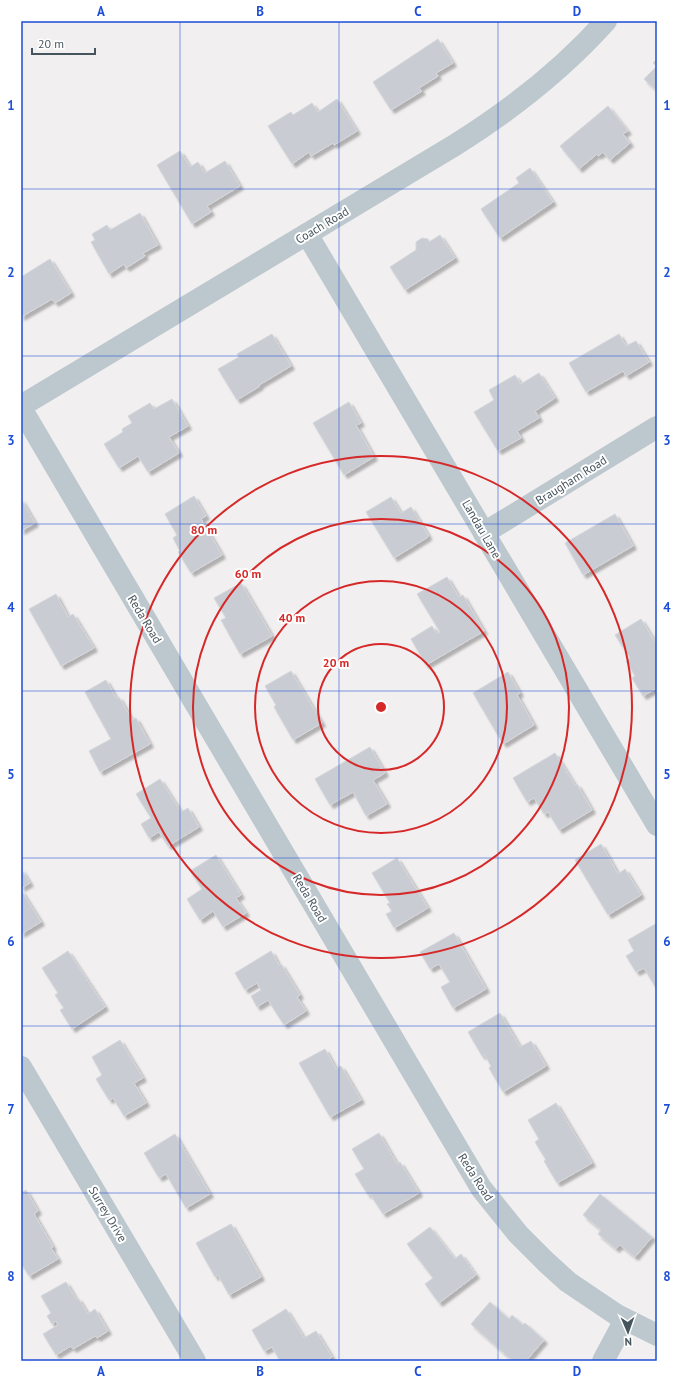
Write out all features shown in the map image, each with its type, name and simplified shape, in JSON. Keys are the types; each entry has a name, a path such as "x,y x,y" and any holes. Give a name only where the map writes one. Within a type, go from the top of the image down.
{"street":[{"name":"Coach Road","path":"21,407 496,119 548,77 591,38 606,21"},
{"name":"Landau Lane","path":"307,234 657,825"},
{"name":"Reda Road","path":"21,407 481,1188 518,1234 546,1262 576,1288 625,1320 657,1335"},
{"name":"Braugham Road","path":"484,533 657,426"},
{"name":"Surrey Drive","path":"21,1067 195,1361"},
{"path":"603,1361 625,1320"}],"building":[{"path":"438,39 453,63 436,73 438,76 419,88 422,91 391,110 373,82"},
{"path":"657,59 657,66 653,63"},
{"path":"657,66 657,91 644,79"},
{"path":"337,99 357,131 334,145 333,143 311,156 309,152 292,164 268,126 291,112 293,115 312,103 318,112"},
{"path":"608,106 628,131 623,134 630,143 610,160 603,152 598,156 597,154 579,169 560,146"},
{"path":"180,151 190,167 198,162 205,173 225,161 240,186 207,206 211,212 192,224 157,165"},
{"path":"530,168 553,202 500,238 481,209 519,183 516,178"},
{"path":"140,213 158,245 143,253 145,256 126,268 124,264 109,274 91,242 95,240 92,234 107,225 110,230"},
{"path":"440,235 455,258 405,290 390,267 416,250 416,242 422,238 428,239 429,242"},
{"path":"50,259 71,293 55,303 52,299 21,317 21,277"},
{"path":"272,334 291,366 237,400 218,369 239,357 237,354"},
{"path":"619,334 626,346 636,341 649,362 626,376 623,371 586,392 569,363"},
{"path":"539,373 555,398 535,411 539,418 517,431 521,438 498,451 474,412 494,400 489,390 515,375 521,384"},
{"path":"172,399 188,426 169,437 179,453 148,472 138,456 119,468 104,444 123,432 122,429 132,423 128,416 150,403 154,409"},
{"path":"349,402 361,423 356,425 374,457 344,475 313,423"},
{"path":"194,496 206,516 201,519 222,555 191,573 178,552 180,551 173,538 177,535 165,514"},
{"path":"391,497 401,513 411,507 428,535 428,537 394,558 366,512"},
{"path":"21,499 35,523 21,531"},
{"path":"615,514 633,546 583,575 565,543"},
{"path":"447,577 459,597 463,595 484,631 426,665 411,639 432,626 437,634 440,632 417,594"},
{"path":"241,583 272,636 240,654 221,620 226,618 214,598"},
{"path":"56,594 68,617 73,614 94,648 61,666 29,609"},
{"path":"641,619 657,645 657,688 643,696 632,678 635,676 626,661 630,658 615,635"},
{"path":"291,671 322,723 293,740 274,707 276,705 265,686"},
{"path":"508,672 520,693 517,695 534,725 503,744 473,693"},
{"path":"106,680 116,698 119,697 132,720 136,718 150,744 100,772 89,751 111,739 85,692"},
{"path":"370,747 385,773 373,780 387,804 366,816 353,792 330,805 315,779"},
{"path":"555,753 575,785 577,784 592,810 559,830 548,812 544,814 534,798 527,802 513,778"},
{"path":"160,779 181,812 188,808 199,827 168,846 159,832 149,838 141,824 151,818 136,794"},
{"path":"601,844 618,874 625,869 641,895 608,915 575,860"},
{"path":"216,855 241,895 236,898 246,913 223,927 213,911 200,920 187,899 202,889 190,871"},
{"path":"397,858 428,908 394,928 386,914 392,911 387,904 390,903 372,873"},
{"path":"21,869 30,883 21,888"},
{"path":"21,890 41,922 21,934"},
{"path":"657,923 657,990 644,968 636,972 626,956 634,951 628,940"},
{"path":"454,933 486,989 453,1008 441,987 450,982 439,964 430,969 420,952"},
{"path":"68,951 105,1007 72,1029 60,1010 64,1008 55,995 58,993 42,968"},
{"path":"271,951 300,995 297,997 306,1011 284,1025 268,1000 257,1007 251,996 261,990 257,983 245,990 235,973"},
{"path":"500,1013 520,1047 531,1041 546,1066 503,1092 489,1068 491,1066 484,1054 482,1056 468,1032"},
{"path":"120,1040 143,1078 134,1083 146,1103 124,1116 113,1098 109,1100 96,1079 102,1075 92,1057"},
{"path":"325,1049 336,1069 341,1066 361,1100 330,1117 299,1063"},
{"path":"556,1103 592,1163 557,1183 535,1142 539,1139 528,1120"},
{"path":"379,1133 397,1164 400,1162 419,1193 383,1214 370,1194 368,1195 355,1174 364,1169 352,1149"},
{"path":"175,1134 210,1194 186,1208 166,1174 159,1178 144,1153"},
{"path":"26,1190 38,1211 34,1214 53,1247 51,1248 58,1259 29,1276 21,1263 21,1193"},
{"path":"600,1194 652,1237 635,1257 620,1245 616,1249 598,1234 601,1230 583,1215"},
{"path":"231,1224 261,1277 229,1295 218,1275 215,1277 196,1243"},
{"path":"430,1227 455,1259 461,1254 476,1275 439,1303 425,1284 433,1278 407,1244"},
{"path":"66,1282 76,1299 78,1298 88,1314 95,1309 108,1331 97,1338 95,1336 73,1349 71,1346 56,1355 43,1334 58,1325 56,1321 52,1324 47,1316 51,1313 41,1296"},
{"path":"490,1302 509,1319 512,1315 523,1325 525,1323 544,1340 526,1361 513,1361 471,1324"},
{"path":"286,1309 304,1338 316,1331 332,1357 326,1361 280,1361 272,1347 264,1351 252,1330"}]}
